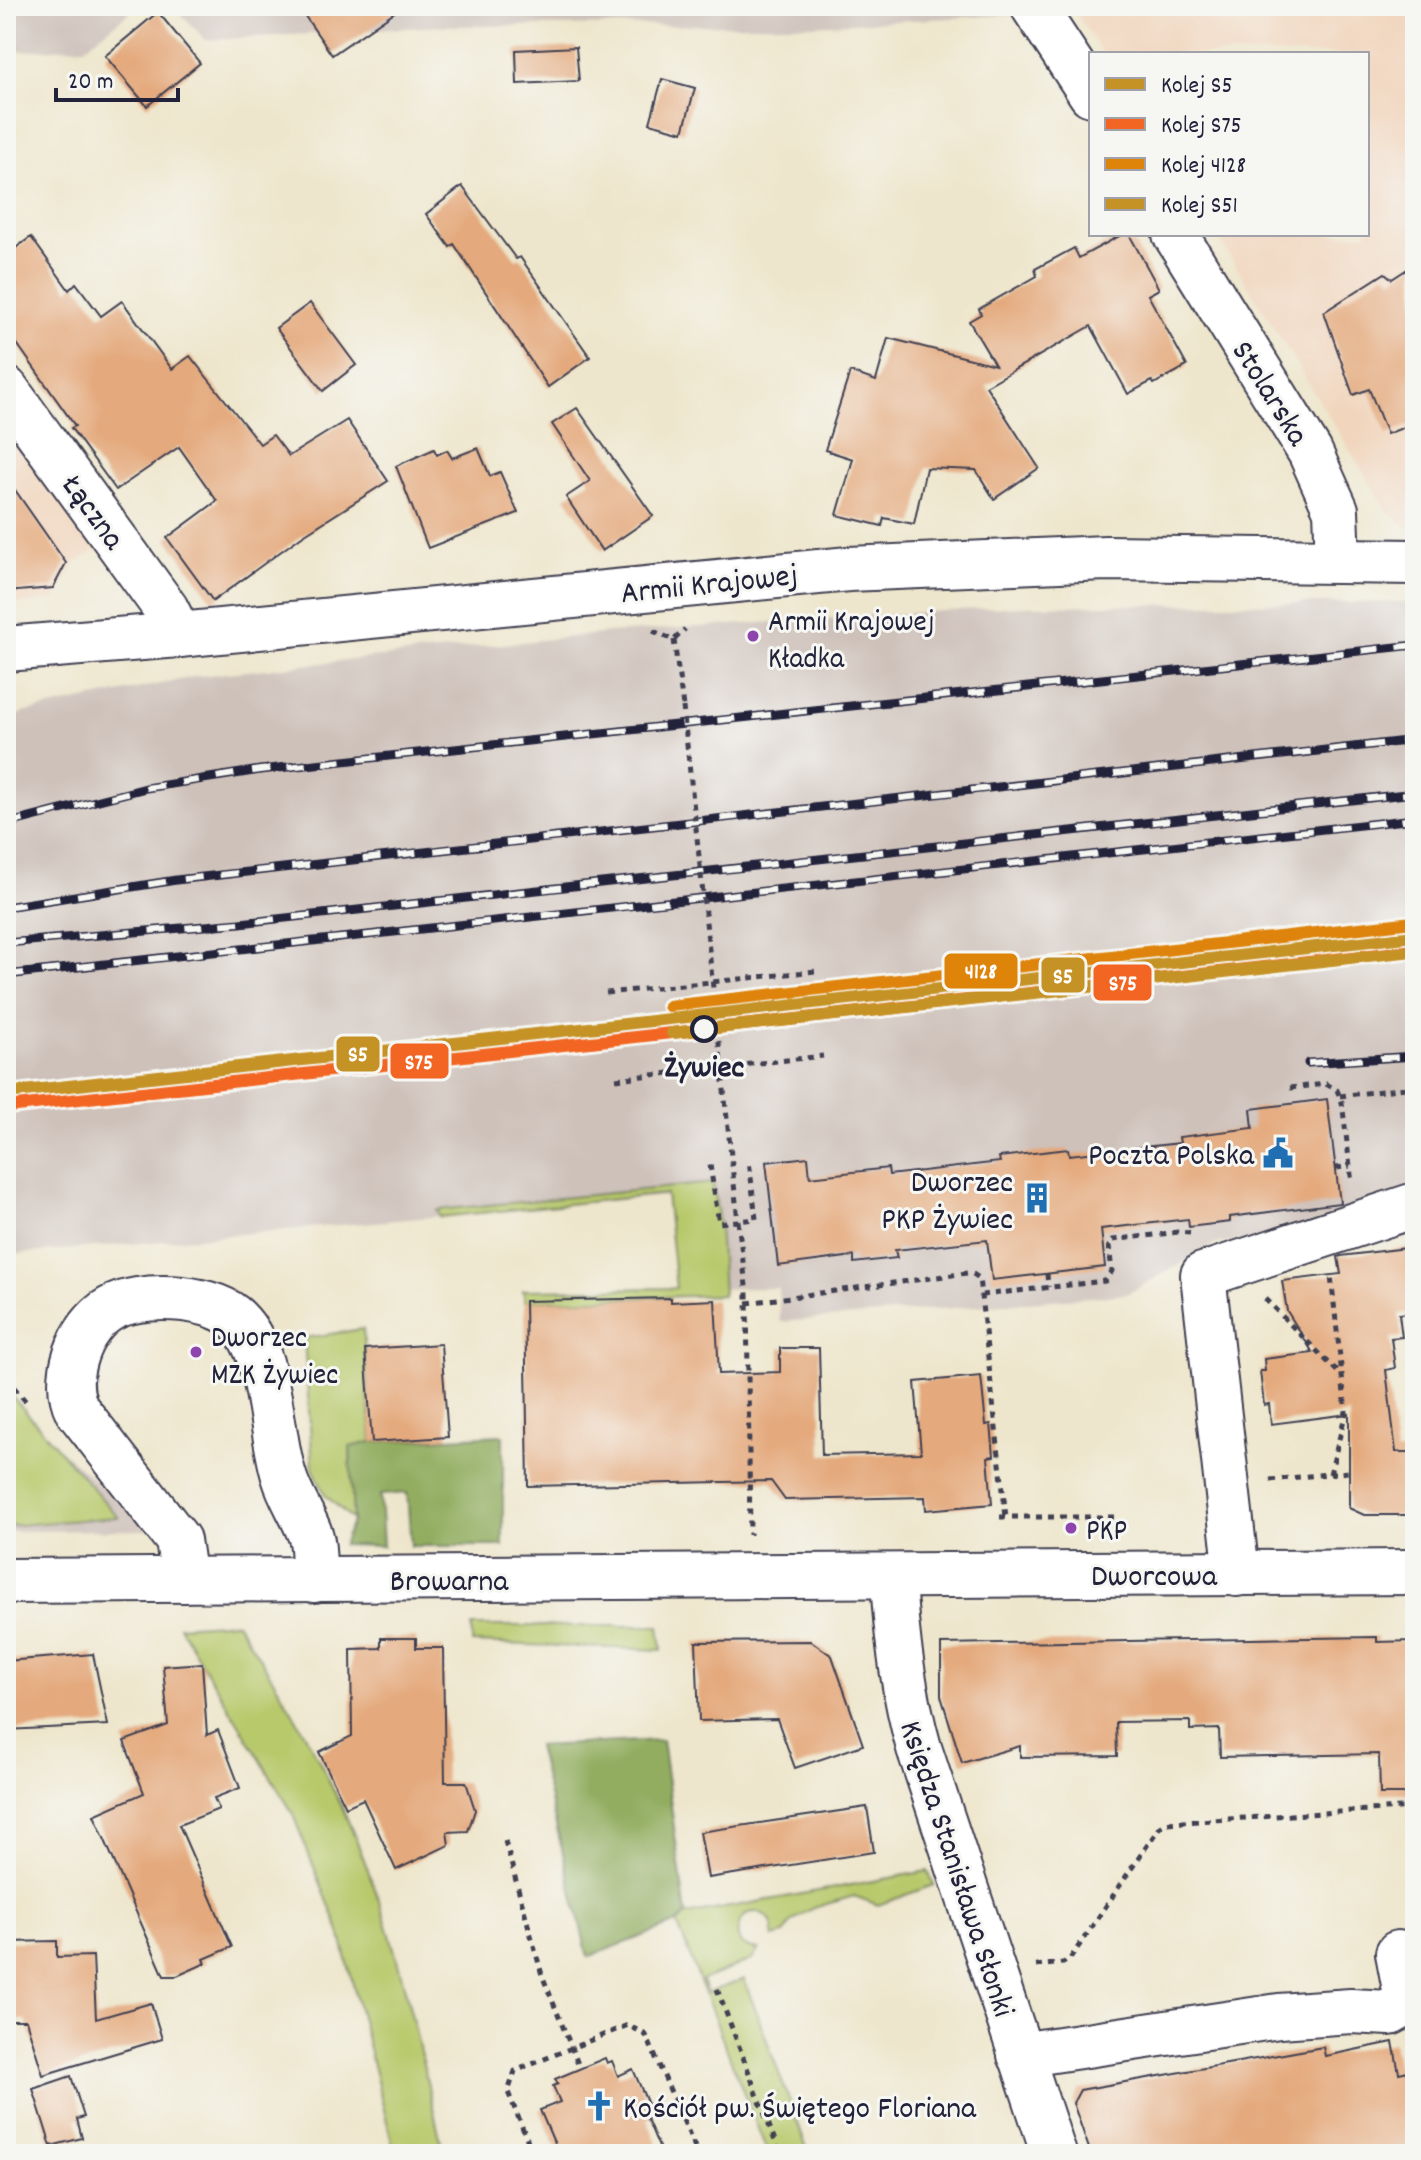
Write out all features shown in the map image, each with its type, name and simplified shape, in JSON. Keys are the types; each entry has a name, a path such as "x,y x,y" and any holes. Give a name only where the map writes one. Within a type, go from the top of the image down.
{"street":[{"path":"1033,6 1089,91"},
{"name":"Stolarska","path":"1176,236 1310,452 1336,510 1338,561"},
{"name":"Łączna","path":"6,389 166,609 179,635"},
{"name":"Armii Krajowej","path":"6,649 179,635 849,569 1106,558 1415,562"},
{"path":"1237,1574 1203,1275 1415,1205"},
{"path":"184,1580 178,1540 77,1410 70,1388 71,1367 84,1338 108,1310 151,1299 208,1303 233,1315 249,1335 259,1356 283,1475 311,1539 314,1580"},
{"name":"Dworcowa","path":"893,1577 1415,1572"},
{"name":"Browarna","path":"6,1581 893,1577"},
{"name":"Księdza Stanisława Słonki","path":"893,1577 900,1663 915,1735 1054,2154"},
{"path":"1020,2055 1279,2016 1351,2011 1390,2013 1399,2008 1406,1995 1398,1953"}],"path":[{"path":"674,640 747,1294 750,1537"},
{"path":"606,993 816,971"},
{"path":"616,1079 823,1056"},
{"path":"1290,1088 1326,1084 1333,1086 1340,1096 1353,1192"},
{"path":"1340,1096 1415,1087"},
{"path":"710,1165 719,1223 756,1219 749,1161"},
{"path":"1336,1168 1350,1166"},
{"path":"1176,1221 1178,1232"},
{"path":"982,1295 1105,1281 1112,1271 1109,1246 1118,1238 1178,1232 1196,1234"},
{"path":"1330,1271 1346,1412 1330,1474"},
{"path":"747,1303 973,1274 979,1278 982,1295 1003,1517 1120,1517"},
{"path":"1047,1274 1048,1287"},
{"path":"1260,1294 1342,1376"},
{"path":"1266,1465 1269,1494"},
{"path":"1268,1480 1348,1472"},
{"path":"1023,1968 1063,1963 1070,1959 1159,1828 1167,1823 1415,1807"},
{"path":"505,1841 542,1975 580,2069"},
{"path":"717,1989 780,2154"},
{"path":"533,2154 508,2092 515,2071 628,2025 646,2035 698,2154"}],"shaded area":[{"path":"6,6 138,6 85,47 6,52"},
{"path":"173,6 1008,6 1014,15 811,25 442,26 206,40"},
{"path":"1071,6 1415,6 1415,527 1407,527 1388,512 1217,236 1369,236 1369,52 1102,52"},
{"path":"6,389 115,539 76,562 55,600 6,605"},
{"path":"1415,602 1415,1218 1216,1244 1127,1294 780,1322 778,1288 698,1289 689,1194 6,1255 6,724 21,713 198,676 609,633 1019,606"},
{"path":"6,1402 151,1530 6,1531"}],"green space":[{"path":"713,1183 719,1223 723,1295 525,1301 523,1290 676,1288 666,1194 440,1217 437,1210"},
{"path":"363,1329 372,1442 350,1447 353,1520 325,1495 313,1468 304,1338"},
{"path":"6,1389 118,1517 6,1526"},
{"path":"503,1435 503,1546 411,1546 407,1493 380,1495 383,1546 343,1545 353,1519 350,1447 372,1442"},
{"path":"236,1622 281,1692 322,1766 373,1882 395,1951 444,2154 395,2154 340,1932 291,1810 179,1626"},
{"path":"472,1626 659,1626 662,1650 472,1643"},
{"path":"662,1740 686,1915 677,1923 588,1957 537,1746"},
{"path":"928,1871 934,1885 878,1905 854,1896 813,1908 792,1921 784,1934 773,1937 768,1918 759,1912 751,1913 739,1924 738,1933 740,1941 747,1947 759,1949 752,1960 702,1980 707,1993 744,1979 809,2154 768,2154 677,1923 686,1915"}],"building":[{"path":"298,6 403,6 332,55"},
{"path":"158,12 200,63 147,106 105,56"},
{"path":"576,47 579,81 517,84 516,50"},
{"path":"662,79 695,88 683,132 650,123"},
{"path":"462,186 516,259 520,257 590,357 548,387 454,244 450,247 426,214"},
{"path":"1119,236 1130,236 1159,289 1148,295 1187,366 1128,394 1091,326 986,386 1039,468 994,499 976,470 926,468 914,524 884,518 882,526 837,515 853,459 825,450 850,372 876,381 888,338 995,365 969,321 981,314 979,309 1037,276 1035,269 1074,248 1079,258"},
{"path":"31,237 69,290 76,283 101,316 122,301 172,369 190,356 260,444 273,435 289,456 347,420 388,481 302,536 213,601 167,538 217,501 179,447 116,490 71,428 75,426 6,328 6,255"},
{"path":"1415,264 1415,423 1387,434 1369,389 1353,395 1324,312 1385,273 1392,279"},
{"path":"310,303 356,365 323,391 276,328"},
{"path":"577,408 653,516 602,551 566,497 590,481 552,424"},
{"path":"478,448 490,476 500,472 518,513 428,548 396,466 434,449 437,455 447,450 452,458"},
{"path":"6,477 66,563 53,588 6,592"},
{"name":"Dworzec PKP Żywiec","path":"1327,1099 1340,1203 1230,1217 1230,1222 1189,1227 1188,1219 1101,1229 1105,1267 992,1280 987,1240 895,1250 897,1258 854,1263 854,1256 778,1266 766,1162 808,1157 810,1177 888,1168 889,1175 1000,1162 999,1157 1068,1149 1069,1155 1180,1143 1179,1137 1253,1128 1251,1109"},
{"path":"1415,1247 1415,1312 1399,1314 1402,1337 1391,1338 1395,1368 1386,1370 1396,1452 1415,1452 1415,1515 1364,1515 1349,1508 1349,1414 1271,1424 1269,1404 1264,1405 1260,1371 1265,1371 1264,1359 1313,1353 1287,1311 1282,1281 1341,1274 1338,1257 1341,1256"},
{"path":"671,1298 671,1302 715,1300 719,1374 780,1372 780,1348 819,1348 822,1455 921,1453 915,1382 981,1376 986,1425 991,1424 994,1456 988,1457 992,1504 926,1510 925,1497 785,1500 771,1481 528,1486 525,1301"},
{"path":"441,1344 448,1437 372,1442 365,1349"},
{"path":"1377,1637 1377,1642 1415,1641 1415,1794 1380,1794 1379,1754 1220,1757 1219,1729 1190,1730 1190,1721 1116,1722 1117,1756 1020,1757 1020,1746 962,1763 941,1696 941,1644"},
{"path":"381,1638 416,1638 416,1648 443,1648 445,1782 466,1782 475,1810 468,1831 447,1832 449,1845 396,1870 363,1799 346,1807 319,1752 352,1736 351,1649 381,1648"},
{"path":"811,1641 832,1656 863,1745 795,1768 777,1719 699,1721 696,1642"},
{"path":"93,1654 108,1725 6,1730 6,1661"},
{"path":"202,1663 207,1735 218,1730 240,1788 214,1798 219,1809 179,1825 232,1947 204,1959 206,1963 177,1976 164,1976 94,1815 144,1793 124,1741 168,1725 163,1666"},
{"path":"867,1807 874,1852 708,1878 700,1832"},
{"path":"57,1941 57,1957 93,1956 96,2019 151,2003 162,2039 43,2075 26,2020 6,2020 6,1942"},
{"path":"1393,2042 1399,2073 1408,2071 1415,2111 1415,2154 1091,2154 1073,2103 1080,2090 1323,2047 1325,2056"},
{"name":"Kościół pw. Świętego Floriana","path":"605,2058 607,2063 612,2061 618,2076 633,2069 653,2116 647,2119 662,2154 559,2154 540,2110 560,2102 553,2086 558,2084 555,2079"},
{"path":"71,2076 84,2117 77,2119 82,2138 51,2146 33,2089"}],"railway":[{"path":"6,824 146,788 260,770 1415,645"},
{"path":"6,907 176,880 1415,740"},
{"path":"6,943 240,923 1415,793"},
{"path":"6,975 1415,819"},
{"path":"1308,1063 1415,1056"}],"rail line":[{"name":"4128","path":"669,1006 1413,922"},
{"name":"S5","path":"6,1093 1415,936"},
{"name":"S75","path":"8,1107 1415,950"},
{"name":"S51","path":"672,1033 1413,951"}],"place":[{"name":"Armii Krajowej Kładka","path":"753,636"},
{"name":"Żywiec","path":"704,1029"},
{"name":"Poczta Polska","path":"1278,1153"},
{"name":"Dworzec PKP Żywiec","path":"1037,1198"},
{"name":"Dworzec MZK Żywiec","path":"196,1352"},
{"name":"PKP","path":"1071,1528"},
{"name":"Kościół pw. Świętego Floriana","path":"599,2106"}]}
